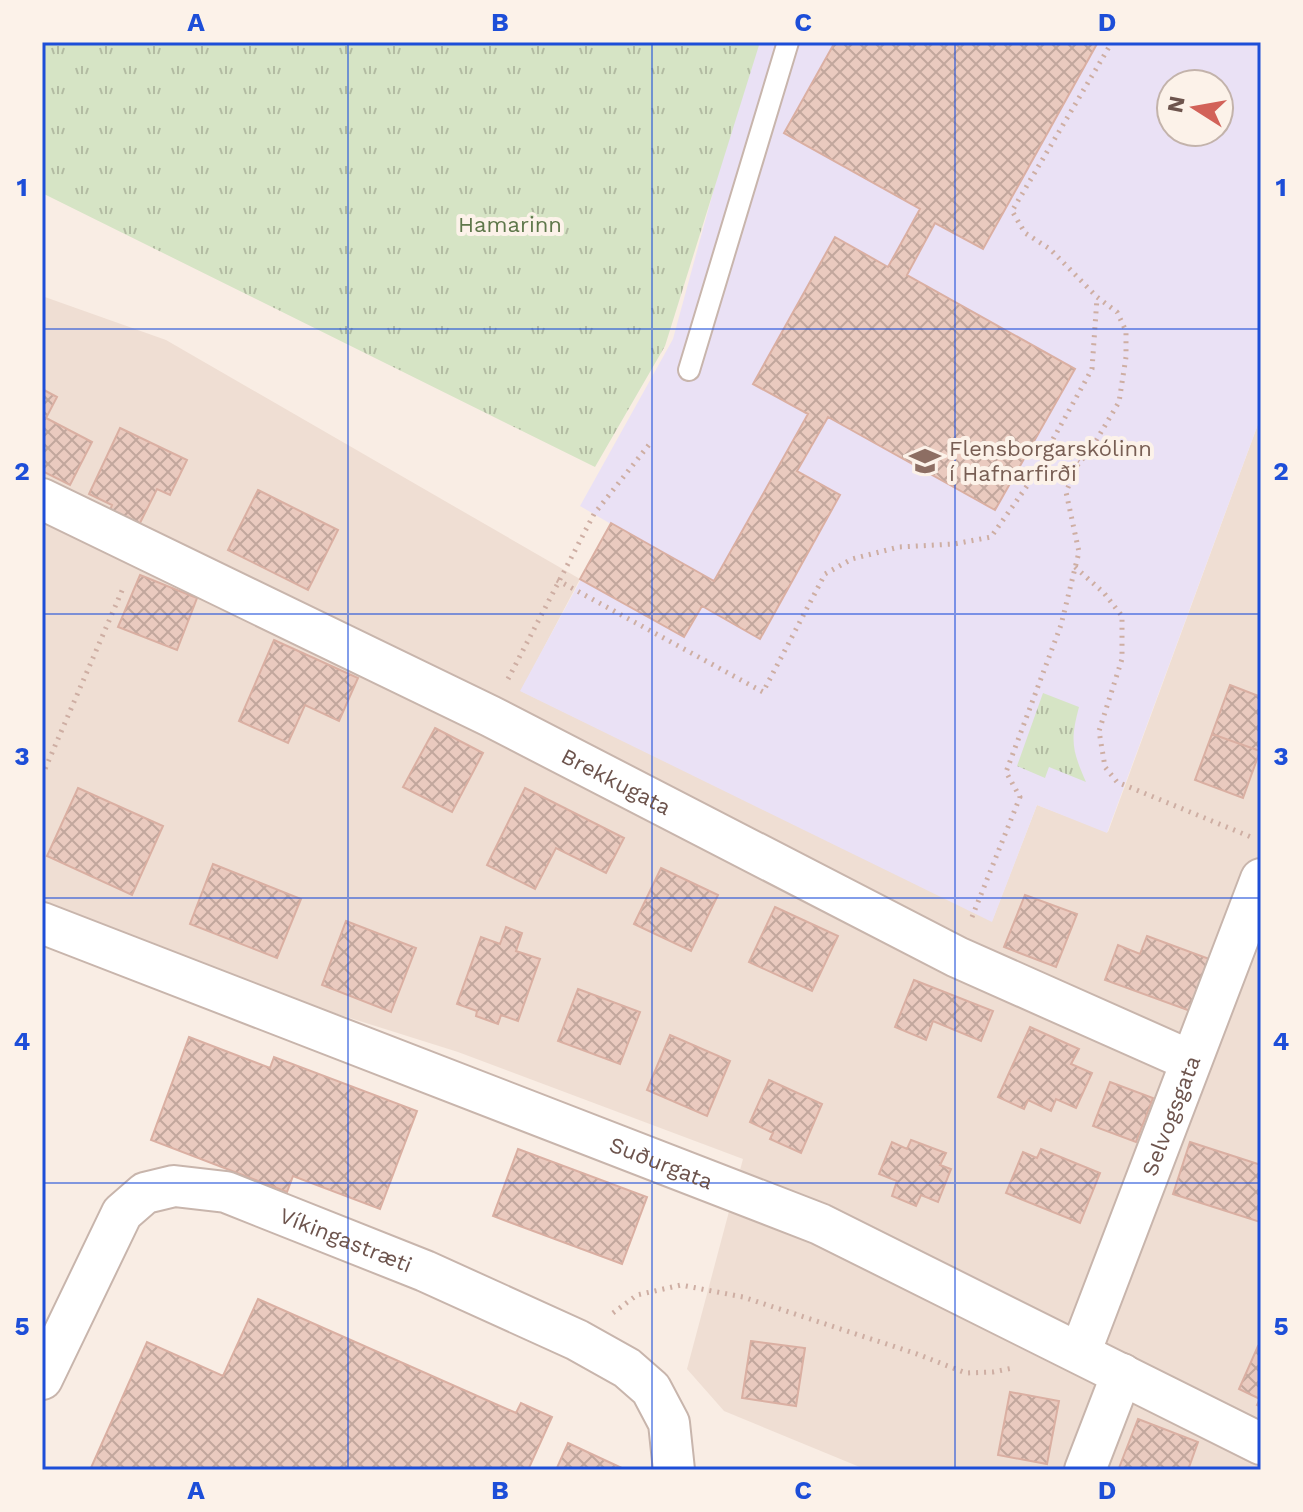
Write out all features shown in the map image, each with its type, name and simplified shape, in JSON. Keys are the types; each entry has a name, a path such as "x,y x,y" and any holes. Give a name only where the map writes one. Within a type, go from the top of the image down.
{"street":[{"name":"Brekkugata","path":"42,499 490,716 957,957 1191,1061"},
{"name":"Selvogsgata","path":"1080,1353 1261,879"},
{"name":"Suðurgata","path":"42,923 820,1224 1261,1444"},
{"name":"Víkingastræti","path":"42,1379 122,1213 145,1193 174,1186 226,1192 425,1271 577,1340 627,1368 651,1389 669,1423 674,1470"},
{"path":"1085,1470 1122,1374"}],"lane":[{"path":"689,370 788,42"}],"path":[{"path":"967,931 1020,797 1006,772 1061,625 1079,552 1066,492 1079,462 1088,454 1119,402 1124,375 1126,331 1117,312 1097,297 1050,249 1025,233 1012,211 1112,42"},
{"path":"557,580 763,692 825,574 852,559 899,547 954,544 991,537 1027,486 1092,369 1097,297"},
{"path":"490,716 557,580 594,514 652,441"},
{"path":"1051,444 1079,462"},
{"path":"42,776 141,547"},
{"path":"1075,567 1104,593 1122,616 1122,659 1099,731 1105,767 1117,782 1261,841"},
{"path":"577,1340 637,1295 681,1285 743,1297 966,1373 993,1372 1080,1353"}],"shaded area":[{"name":"Flensborgarskólinn í Hafnarfirði","path":"754,42 1261,42 1261,416 1107,833 1037,805 992,922 520,691 611,524 580,506 673,339"},
{"path":"42,296 166,340 580,579 521,691 992,921 1037,805 1108,832 1261,416 1261,1470 867,1470 724,1411 687,1369 743,1159 458,1052 153,956 42,912"}],"green space":[{"name":"Hamarinn","path":"42,42 760,42 665,346 595,467 42,193"},
{"path":"1043,693 1079,707 1074,745 1086,782 1049,767 1045,778 1017,766"}],"building":[{"path":"835,42 1098,42 983,249 935,223 907,275 1075,369 995,510 828,417 797,471 840,495 760,639 702,606 684,637 580,579 611,523 714,581 808,414 753,384 835,237 888,267 920,209 784,133"},
{"path":"42,389 57,397 46,418 92,442 70,485 42,471"},
{"path":"120,428 187,460 170,495 157,489 138,527 109,513 112,505 89,494"},
{"path":"258,490 338,530 308,590 228,550"},
{"path":"140,575 197,598 177,650 118,627"},
{"path":"274,640 358,678 339,721 305,705 288,743 239,721"},
{"path":"1230,685 1261,697 1260,751 1212,734"},
{"path":"435,728 483,753 452,812 403,787"},
{"path":"1212,734 1260,751 1243,798 1195,780"},
{"path":"78,788 163,826 132,895 47,856"},
{"path":"525,788 624,838 606,873 556,848 535,889 487,865"},
{"path":"213,864 301,899 277,958 190,924"},
{"path":"661,868 718,895 691,951 634,924"},
{"path":"1025,895 1077,914 1056,967 1004,947"},
{"path":"775,907 838,936 812,991 749,962"},
{"path":"346,921 416,948 391,1012 322,985"},
{"path":"506,927 522,933 516,951 540,959 518,1021 501,1015 498,1024 476,1016 477,1011 457,1004 481,937 500,944"},
{"path":"1147,936 1223,964 1204,1016 1105,980 1118,945 1140,954"},
{"path":"914,980 993,1011 981,1041 933,1021 926,1040 895,1027"},
{"path":"578,989 640,1012 620,1064 558,1041"},
{"path":"1030,1027 1079,1049 1071,1064 1092,1073 1076,1108 1056,1099 1051,1111 1028,1100 1024,1109 998,1097"},
{"path":"670,1035 730,1061 707,1116 647,1090"},
{"path":"189,1037 270,1068 274,1057 417,1111 380,1209 293,1176 287,1192 151,1140"},
{"path":"769,1080 822,1104 801,1153 770,1139 773,1133 750,1122"},
{"path":"1110,1082 1153,1098 1136,1142 1093,1126"},
{"path":"911,1140 946,1153 940,1165 951,1169 938,1202 921,1195 916,1206 892,1196 897,1181 879,1174 892,1142 907,1149"},
{"path":"1190,1142 1261,1165 1260,1222 1173,1194"},
{"path":"518,1149 647,1197 622,1264 493,1216"},
{"path":"1041,1149 1100,1173 1080,1223 1006,1193 1023,1152 1037,1158"},
{"path":"258,1299 516,1413 521,1403 552,1417 528,1470 90,1470 147,1342 223,1376"},
{"path":"751,1341 805,1348 796,1406 742,1398"},
{"path":"1258,1346 1261,1347 1261,1407 1257,1405 1260,1399 1239,1389"},
{"path":"1010,1392 1059,1401 1047,1464 998,1455"},
{"path":"1138,1419 1198,1442 1188,1470 1119,1468"},
{"path":"568,1443 626,1470 556,1470"}],"place":[{"name":"Flensborgarskólinn í Hafnarfirði","path":"925,461"}]}
